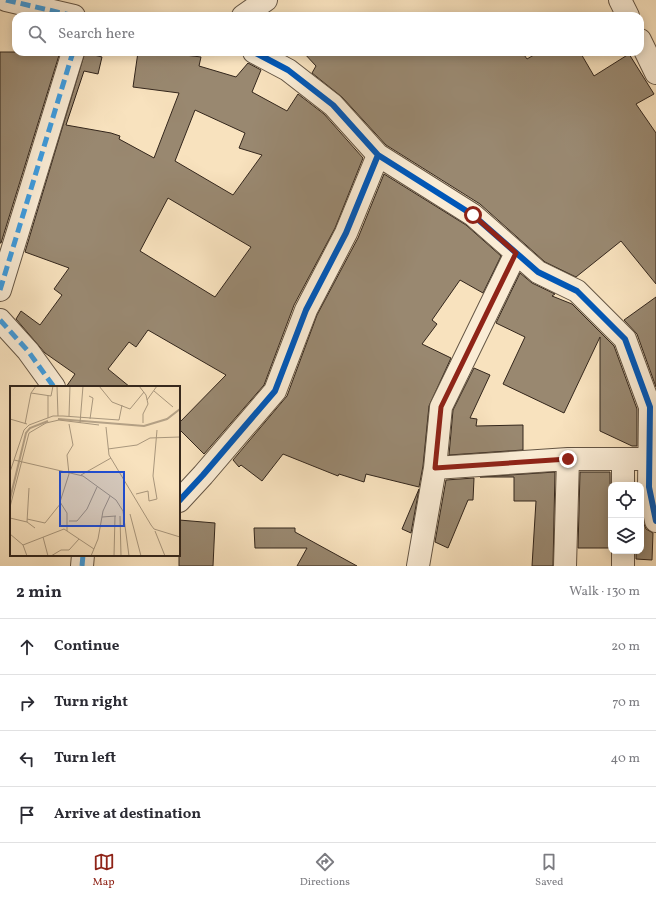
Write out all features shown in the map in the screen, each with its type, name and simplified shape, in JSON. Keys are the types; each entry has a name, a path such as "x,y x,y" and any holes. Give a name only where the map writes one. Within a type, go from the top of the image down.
{"street":[{"path":"6,0 57,12"},
{"path":"80,0 82,12"},
{"path":"249,12 266,0"},
{"path":"620,0 626,12"},
{"path":"644,48 656,73"},
{"path":"0,290 73,56"},
{"path":"262,56 288,70 333,105 378,156 473,215 538,272 576,291 625,339 650,406 649,487 656,521"},
{"path":"180,500 275,391 306,310 346,233 378,156"},
{"path":"418,566 435,468 441,407 516,253"},
{"path":"2,327 28,351 53,386"},
{"path":"435,468 568,459 649,459"},
{"path":"565,566 568,459"},
{"path":"623,459 623,482"},
{"path":"623,554 623,566"},
{"path":"82,566 83,556"}],"building":[{"path":"0,52 12,52 12,56 59,56 1,243"},
{"path":"84,56 102,57 98,74 84,71 66,125 120,136 119,139 154,158 179,93 133,87 137,56 201,57 199,66 236,77 248,63 261,70 252,92 287,111 298,94 324,114 363,158 335,228 294,305 264,385 204,454 180,430 180,422 226,375 148,330 136,347 129,342 108,369 129,386 67,386 75,374 45,353 16,319 21,311 40,325 62,295 54,289 69,268 25,252","holes":["195,110 245,133 239,148 262,155 233,195 175,161","168,198 251,247 215,297 140,251"]},
{"path":"307,56 525,56 527,59 532,56 582,56 594,76 626,56 630,56 654,94 636,104 656,133 656,284 621,241 576,277 545,262 480,204 386,145 342,97 312,73 316,66"},
{"path":"384,174 466,225 501,256 483,293 460,280 432,320 437,324 422,344 451,358 429,406 423,466 419,487 366,474 364,482 339,474 338,476 283,454 262,481 241,465 239,467 233,460 287,396 317,315 358,238"},
{"path":"520,273 532,283 555,294 552,296 572,304 614,346 637,409 637,446 632,446 600,431 600,337 564,413 503,384 525,337 496,323"},
{"path":"656,297 656,387 637,334 624,320"},
{"path":"474,368 490,375 470,418 477,419 476,426 523,425 523,450 449,455 453,410"},
{"path":"555,472 553,566 532,566 536,501 514,501 514,477 480,477"},
{"path":"580,472 610,472 610,482 608,482 608,548 578,548"},
{"path":"474,478 473,500 468,500 448,548 435,542 446,480"},
{"path":"419,489 411,533 402,529"},
{"path":"180,520 215,523 213,566 179,566"},
{"path":"644,524 646,529 653,533 652,560 636,559 636,554 644,554"},
{"path":"254,528 295,528 295,532 357,566 297,566 307,548 255,548"}],"marked path":[{"path":"6,0 57,12"},
{"path":"0,290 72,56"},
{"path":"0,320 28,351 53,386"},
{"path":"82,566 83,556"}],"cycle path":[{"path":"262,56 288,70 333,105 378,155 473,215 538,272 577,291 625,339 650,407 649,487 656,521"},
{"path":"180,500 275,391 306,310 346,233 378,155"}],"route":[{"path":"473,215 516,253 441,407 435,468 568,459"}]}
